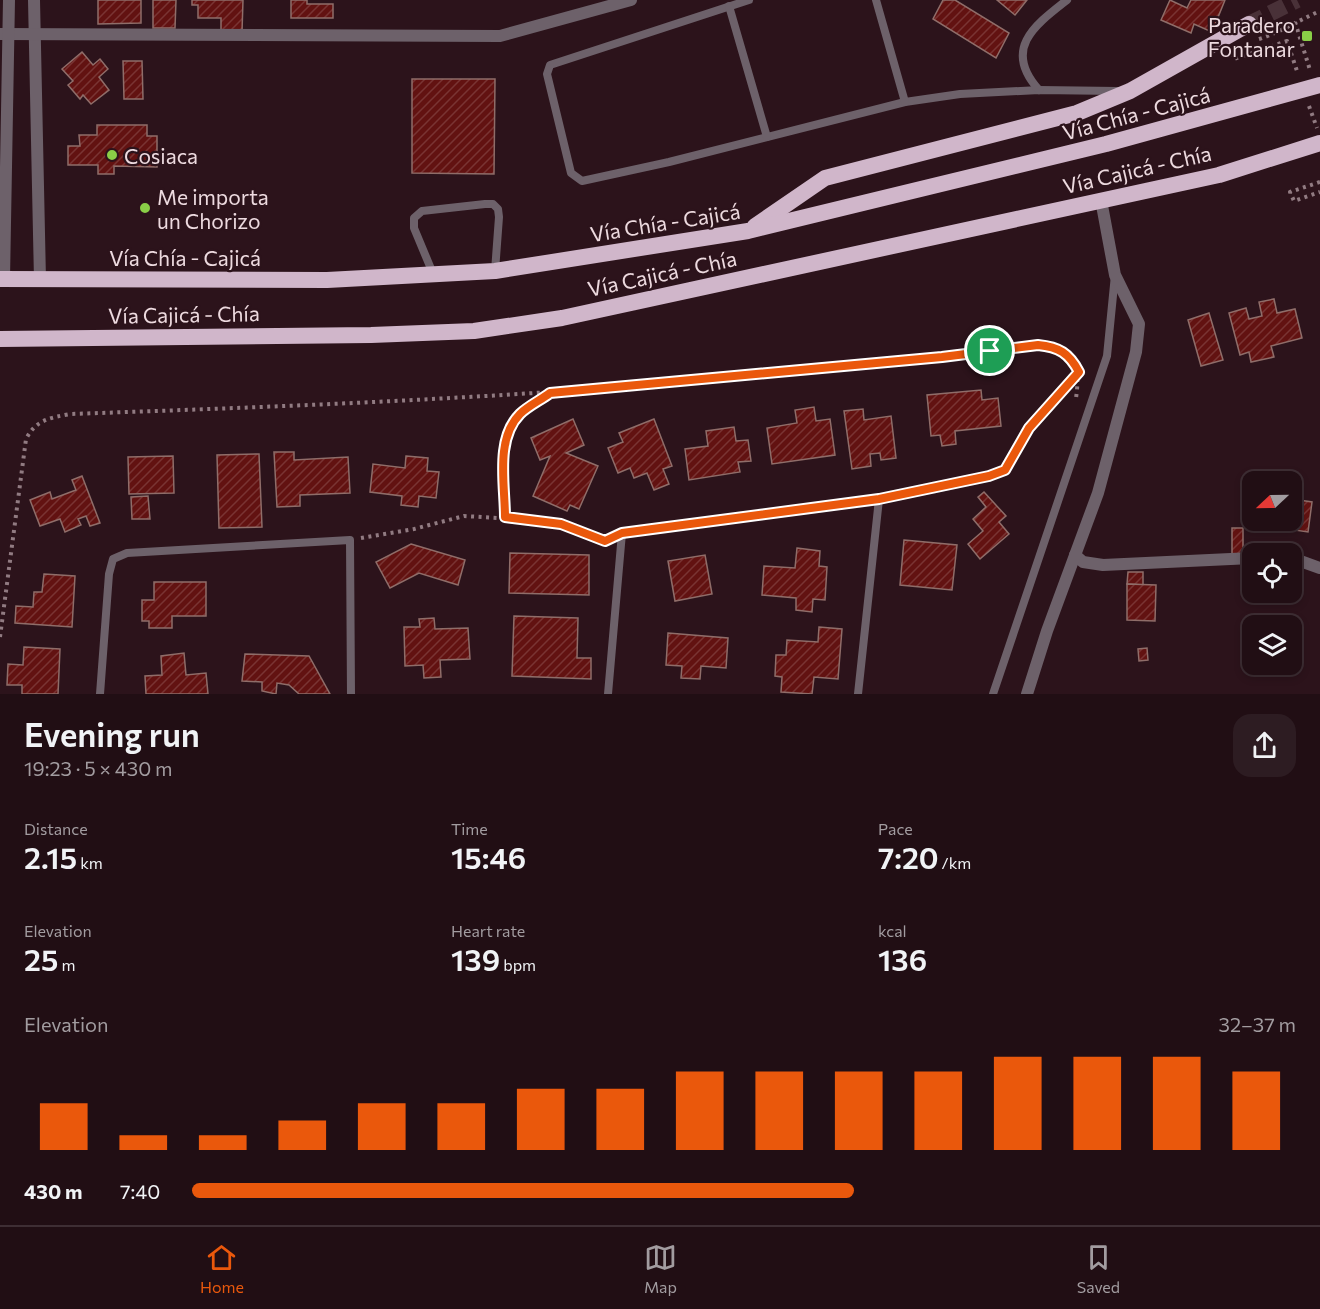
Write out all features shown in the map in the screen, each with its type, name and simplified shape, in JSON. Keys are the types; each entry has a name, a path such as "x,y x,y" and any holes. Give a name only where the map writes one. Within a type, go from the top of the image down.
{"highway":[{"path":"748,231 825,178 1077,113 1130,91 1249,24"},
{"name":"Vía Chía - Cajicá","path":"2,279 327,280 495,272 748,231 1107,144 1312,85"},
{"name":"Vía Cajicá - Chía","path":"0,339 371,335 474,331 562,318 1219,175 1320,143"}],"street":[{"path":"2,279 4,34 9,0"},
{"path":"34,0 40,280"},
{"path":"4,34 500,36 631,0"},
{"path":"1027,694 1098,493 1136,352 1139,324 1115,275 1101,200"},
{"path":"1075,555 1083,562 1103,565 1242,558"},
{"path":"1302,561 1320,567"}],"lane":[{"path":"749,0 550,64 547,75 571,174 582,181 904,102 960,94 1039,90 1130,91"},
{"path":"876,0 904,102"},
{"path":"1039,90 1030,80 1022,55 1026,38 1036,24 1067,0"},
{"path":"729,6 767,136"},
{"path":"434,276 414,228 414,218 422,211 485,204 493,204 498,209 495,272"},
{"path":"993,694 1107,356 1115,275"},
{"path":"608,694 622,533 879,499 989,476"},
{"path":"858,694 879,499"},
{"path":"100,694 109,574 113,559 128,553 350,540 351,694"}],"path":[{"path":"1251,42 1283,31 1295,22 1320,11"},
{"path":"1295,22 1312,85"},
{"path":"1231,49 1234,59 1287,41 1312,85"},
{"path":"1309,105 1320,137"},
{"path":"1320,182 1290,192 1294,201 1320,192"},
{"path":"0,637 26,439 39,422 70,414 550,393 930,359 1038,345 1056,347 1071,357 1079,372 1074,407"},
{"path":"989,476 1005,470 1029,428 1079,372"},
{"path":"505,517 504,442 509,429 520,413 550,393"},
{"path":"350,540 414,529 464,516 505,517 561,524 605,541 622,533"}],"building":[{"path":"98,0 141,0 141,23 98,24"},
{"path":"153,0 176,0 175,28 153,28"},
{"path":"192,0 243,0 242,32 221,32 221,18 198,18 198,5 192,5"},
{"path":"291,0 307,0 307,4 333,4 333,18 291,18"},
{"path":"943,0 955,0 1009,33 996,58 933,19"},
{"path":"997,0 1027,0 1015,15"},
{"path":"1170,0 1187,8 1191,0 1225,0 1212,32 1194,24 1191,33 1161,20"},
{"path":"82,52 93,65 100,59 108,69 99,77 109,90 91,104 83,95 80,99 68,85 73,81 62,69"},
{"path":"123,61 142,61 143,99 124,99"},
{"path":"412,79 495,79 494,174 412,173"},
{"name":"Cosiaca","path":"97,125 147,125 147,136 157,136 157,167 114,166 114,174 98,174 98,165 68,165 68,146 80,146 79,135 97,135"},
{"path":"1274,299 1277,313 1295,309 1302,338 1271,346 1274,357 1251,362 1249,352 1240,355 1229,313 1246,308 1249,319 1262,316 1259,302"},
{"path":"1209,313 1223,360 1201,366 1188,320"},
{"path":"981,390 982,400 998,398 1001,426 955,431 956,444 942,446 940,435 931,436 927,395"},
{"path":"814,407 816,421 830,419 835,455 772,464 767,428 797,423 795,410"},
{"path":"863,409 864,420 891,416 896,458 881,460 880,453 870,454 871,466 852,469 844,411"},
{"path":"573,419 584,445 566,453 598,466 579,509 570,505 567,511 533,496 550,456 540,460 531,438"},
{"path":"654,419 672,466 663,469 669,484 654,490 647,473 634,478 630,468 618,473 608,448 623,442 619,433"},
{"path":"734,427 736,441 748,440 751,461 738,462 740,472 689,480 685,449 708,446 706,431"},
{"path":"274,452 294,452 294,460 348,457 350,493 300,495 300,506 277,507"},
{"path":"259,454 262,527 219,528 217,455"},
{"path":"173,456 174,493 129,494 128,457"},
{"path":"406,456 428,458 427,471 439,472 436,498 419,496 418,507 401,505 402,496 370,492 373,464 405,468"},
{"path":"82,476 100,523 90,526 86,516 78,519 81,525 65,532 60,519 40,526 30,500 50,492 52,499 76,490 72,480"},
{"path":"984,492 1006,516 999,522 1009,534 980,559 968,544 983,531 973,519 986,507 978,497"},
{"path":"148,496 150,519 132,519 131,497"},
{"path":"1302,500 1312,502 1308,532 1301,531"},
{"path":"1232,528 1242,528 1242,554 1232,554"},
{"path":"904,540 957,545 952,590 900,585"},
{"path":"411,544 465,560 458,585 419,573 390,588 376,562"},
{"path":"797,548 820,551 819,566 827,567 825,600 813,599 812,612 796,610 796,598 762,595 764,566 795,568"},
{"path":"510,553 589,555 589,595 509,593"},
{"path":"705,555 712,594 675,601 668,561"},
{"path":"1128,572 1143,572 1143,585 1127,584"},
{"path":"44,574 75,576 72,627 15,623 16,606 33,607 34,592 42,592"},
{"path":"154,582 206,582 206,616 172,616 172,628 149,628 149,621 142,621 142,600 154,600"},
{"path":"1127,584 1156,585 1155,621 1127,620"},
{"path":"514,616 578,618 577,658 591,658 591,679 512,676"},
{"path":"434,618 435,629 468,628 470,659 440,660 441,677 424,678 423,665 405,666 404,627 420,627 419,619"},
{"path":"819,627 842,629 838,679 814,677 812,694 781,692 782,677 775,676 776,655 786,655 787,640 818,642"},
{"path":"668,633 728,638 726,668 701,666 700,679 681,678 682,666 666,665"},
{"path":"24,647 60,649 58,694 22,694 22,685 7,685 8,664 23,665"},
{"path":"1147,648 1148,660 1139,661 1138,649"},
{"path":"184,653 186,675 206,673 208,694 146,694 145,676 162,675 161,656"},
{"path":"245,654 309,656 330,694 299,694 289,685 277,683 276,694 262,691 262,682 242,681"}],"tunnel":[{"path":"1249,24 1297,0"}],"place":[{"name":"Paradero Fontanar","path":"1307,36"},
{"name":"Cosiaca","path":"112,155"},
{"name":"Me importa un Chorizo","path":"145,208"}],"route":[{"path":"1038,345 1056,347 1071,357 1079,372 1029,428 1005,470 989,476 879,499 622,533 605,541 561,524 505,517 504,442 509,429 520,413 550,393 768,375 990,351 1038,345"}]}
